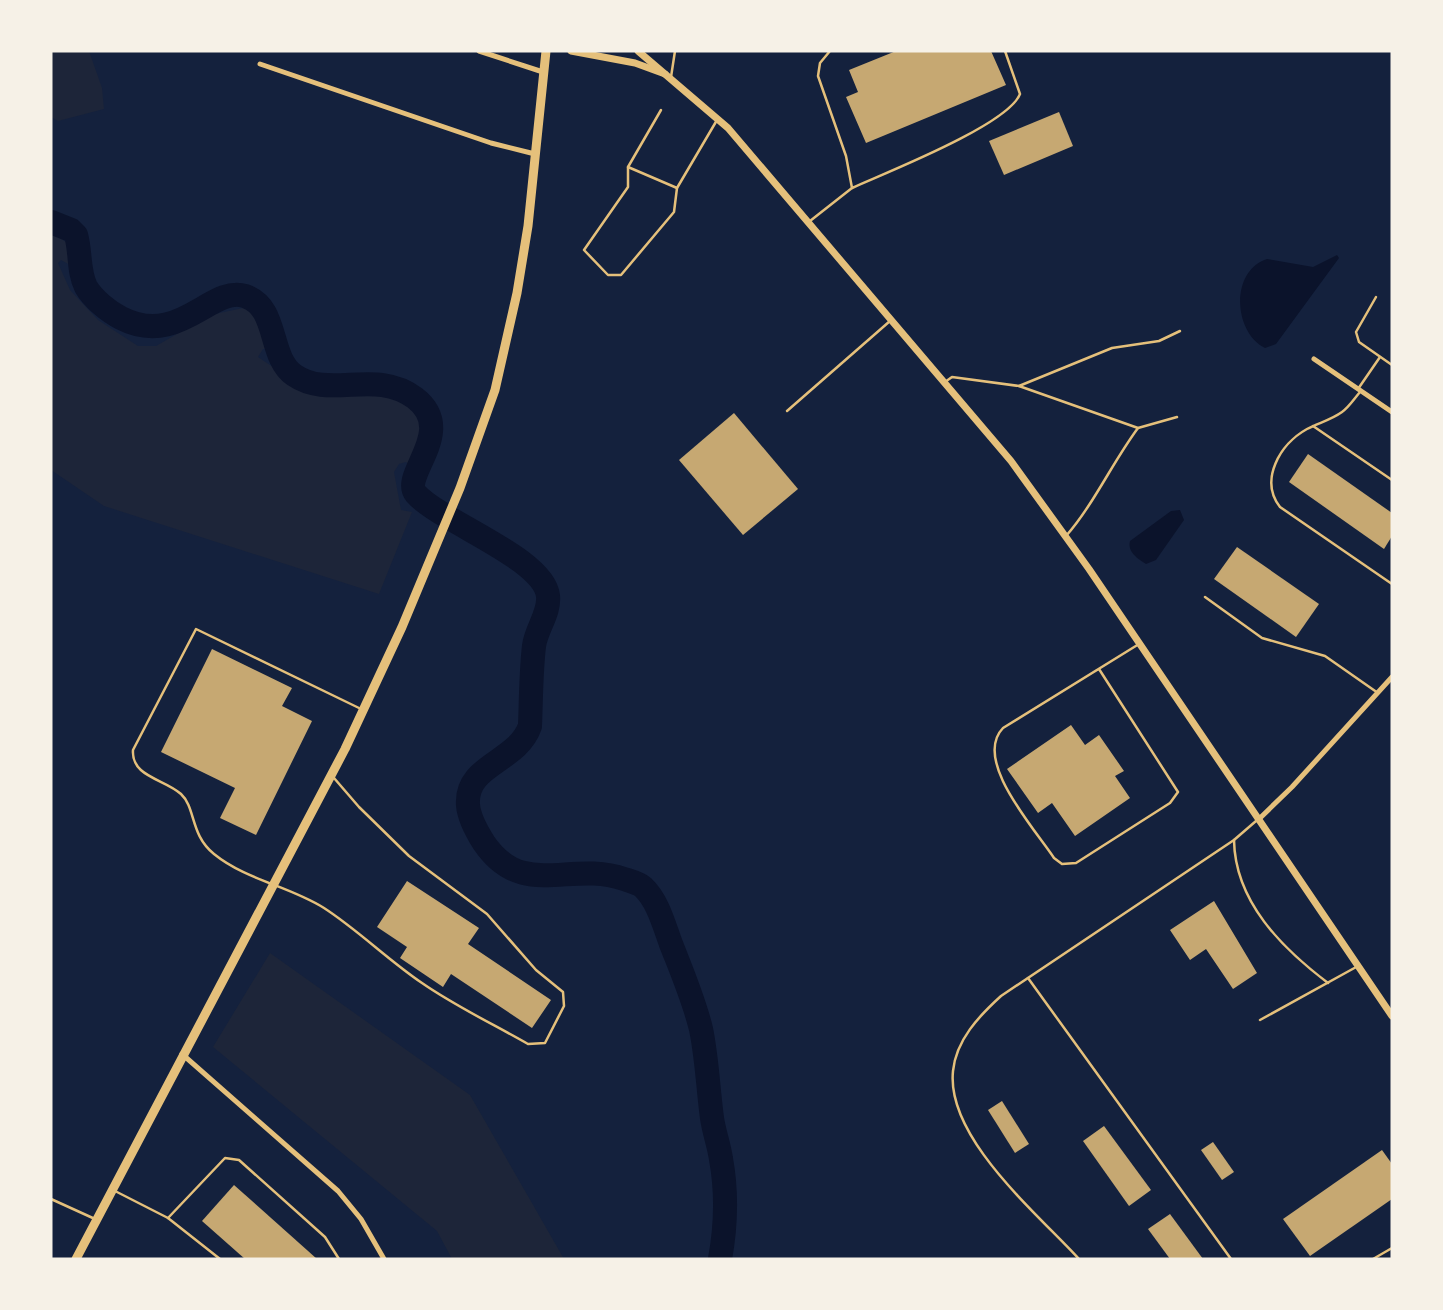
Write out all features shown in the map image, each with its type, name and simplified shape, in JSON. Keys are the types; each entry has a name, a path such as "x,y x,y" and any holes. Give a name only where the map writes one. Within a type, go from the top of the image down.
{"main road":[{"path":"76,1259 331,775 363,710 460,488 485,420 503,359 523,256 545,51"}],"street":[{"path":"480,51 543,72"},
{"path":"571,51 635,63 671,77"},
{"path":"638,51 718,118 1011,461 1392,1016"},
{"path":"260,64 491,143 535,154"},
{"path":"1314,359 1392,412"},
{"path":"1258,820 1293,787 1392,677"},
{"path":"182,1054 338,1191 361,1219 384,1259"}],"lane":[{"path":"671,77 675,51"},
{"path":"830,51 820,62 818,76 846,156 852,188"},
{"path":"808,222 852,188 929,154 1011,108 1020,94 1005,51"},
{"path":"661,110 628,167 628,187 584,250 608,275 621,275 674,212 677,188 718,118"},
{"path":"628,167 677,188"},
{"path":"1376,297 1360,320 1356,332 1359,342 1392,365"},
{"path":"787,411 891,320"},
{"path":"1019,386 1112,348 1159,341 1180,331"},
{"path":"1380,357 1344,411 1312,426 1285,445 1272,474 1272,497 1280,508 1392,584"},
{"path":"945,382 952,377 1019,386 1138,428 1177,417"},
{"path":"1312,426 1392,480"},
{"path":"1065,536 1082,516 1114,460 1138,428"},
{"path":"1205,597 1262,638 1325,656 1379,694"},
{"path":"331,775 408,856 487,914 536,970 563,992 564,1006 545,1043 528,1044 423,984 323,907 273,887 211,852 196,832 186,799 139,769 134,762 133,750 196,629 363,710"},
{"path":"1099,669 1176,785 1178,792 1170,803 1076,863 1062,864 1054,858 1005,786 995,765 993,747 996,736 1003,728 1139,644"},
{"path":"1079,1259 993,1168 975,1140 954,1096 955,1061 969,1031 992,1004 1234,840 1258,820"},
{"path":"1234,840 1235,858 1243,880 1269,930 1296,958 1328,983"},
{"path":"1260,1020 1358,966"},
{"path":"1028,978 1231,1259"},
{"path":"168,1218 225,1158 232,1158 239,1160 325,1237 339,1259"},
{"path":"113,1190 168,1218 220,1259"},
{"path":"51,1199 98,1221"},
{"path":"1373,1259 1392,1248"}],"shaded area":[{"path":"51,51 89,51 102,88 104,109 58,121 51,117"},
{"path":"51,232 72,246 72,266 61,260 58,263 70,290 98,320 138,346 156,346 210,315 248,307 259,316 271,341 269,349 263,349 258,357 290,377 307,392 325,394 364,387 399,400 417,415 426,435 419,444 418,463 413,468 406,462 399,464 394,472 401,510 412,512 379,594 104,506 51,470"},
{"path":"1337,255 1339,258 1276,344 1265,348 1254,340 1242,316 1240,302 1247,276 1255,266 1267,259 1313,267"},
{"path":"1180,510 1184,520 1156,560 1146,564 1132,552 1130,541 1171,511"},
{"path":"270,953 470,1095 564,1259 452,1259 437,1231 213,1047"}],"building":[{"path":"896,51 991,51 1006,85 866,143 846,97 858,92 849,70"},
{"path":"1059,112 1073,146 1004,175 989,141"},
{"path":"734,413 798,489 743,535 679,460"},
{"path":"1308,454 1392,513 1392,536 1384,549 1289,482"},
{"path":"1237,547 1319,604 1296,637 1214,579"},
{"path":"212,649 292,688 282,706 312,721 256,835 220,818 235,788 161,752"},
{"path":"1071,725 1085,745 1099,735 1124,771 1115,776 1130,798 1075,836 1052,803 1038,813 1007,769"},
{"path":"407,881 479,928 468,944 551,1000 532,1028 451,974 443,987 400,958 407,947 377,927"},
{"path":"1214,901 1257,973 1233,989 1206,949 1190,960 1170,930"},
{"path":"1002,1101 1029,1144 1015,1153 988,1110"},
{"path":"1104,1126 1151,1190 1129,1206 1083,1141"},
{"path":"1213,1142 1234,1172 1222,1180 1201,1150"},
{"path":"1382,1150 1392,1164 1392,1199 1310,1256 1283,1219"},
{"path":"234,1185 317,1259 245,1259 202,1221"},
{"path":"1170,1214 1203,1259 1170,1259 1148,1229"}],"waterway":[{"path":"51,222 71,230 76,235 86,287 102,305 121,318 142,325 160,326 177,321 219,299 232,295 245,296 263,310 280,357 294,375 322,385 384,385 400,389 415,398 427,411 431,424 430,438 415,476 413,486 416,494 429,505 511,554 542,582 548,602 534,646 530,726 514,748 475,781 469,791 470,815 484,843 499,860 515,870 548,875 604,874 639,884 653,899 688,986 701,1029 725,1196 720,1259"}]}
